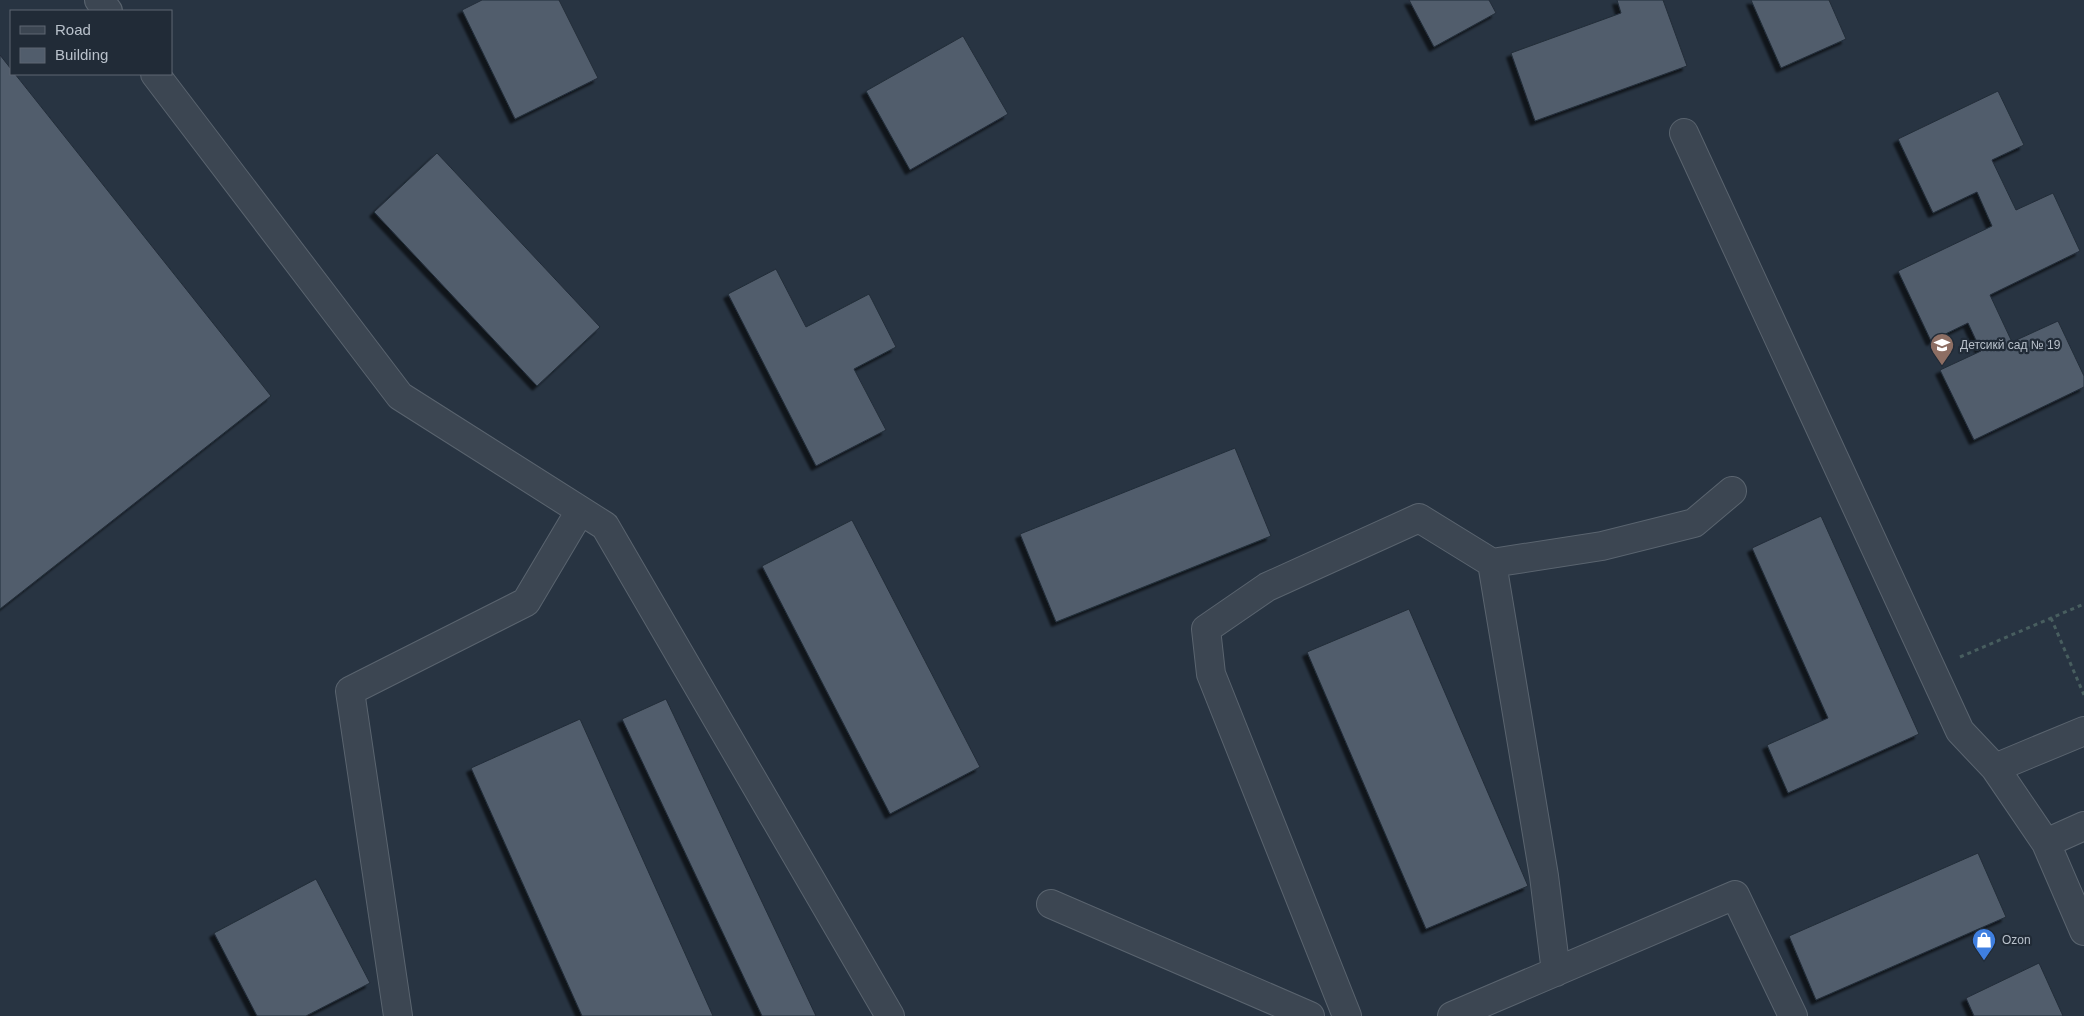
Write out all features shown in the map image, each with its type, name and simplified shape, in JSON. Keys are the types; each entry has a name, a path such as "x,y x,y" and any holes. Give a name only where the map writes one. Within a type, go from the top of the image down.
{"street":[{"path":"99,0 107,10"},
{"path":"156,75 400,396 605,526 890,1016"},
{"path":"1684,134 1960,731 1996,768 2046,843 2084,931"},
{"path":"1347,1016 1212,674 1206,629 1267,587 1419,518 1492,563 1602,546 1694,523 1732,491"},
{"path":"398,1016 350,691 526,602 580,511"},
{"path":"1492,563 1544,876 1556,972"},
{"path":"1996,768 2084,731"},
{"path":"2046,843 2084,826"},
{"path":"1452,1016 1735,895 1793,1016"},
{"path":"1051,904 1310,1016"}],"path":[{"path":"1958,658 2084,604"},
{"path":"2051,618 2084,695"}],"building":[{"path":"482,0 559,0 598,78 515,119 462,10"},
{"path":"1409,0 1489,0 1496,13 1434,47"},
{"path":"1617,0 1663,0 1687,66 1535,121 1511,53 1621,13"},
{"path":"1751,0 1829,0 1846,39 1781,68"},
{"path":"963,36 1008,114 910,170 866,91"},
{"path":"0,55 10,68 10,75 16,75 271,396 0,609"},
{"path":"1998,91 2024,145 1992,160 2016,210 2053,193 2080,251 1990,295 2012,342 2058,321 2084,376 2084,387 1974,440 1940,370 1981,351 1968,323 1931,341 1898,271 1992,226 1977,192 1933,213 1898,139"},
{"path":"437,153 600,327 537,386 374,212"},
{"path":"776,269 806,327 869,294 896,347 854,369 886,430 816,466 728,294"},
{"path":"1235,448 1271,536 1056,622 1020,534"},
{"path":"1821,516 1919,734 1788,793 1767,745 1828,718 1752,548"},
{"path":"852,520 980,767 890,814 762,566"},
{"path":"1409,609 1528,886 1426,929 1307,652"},
{"path":"666,699 816,1016 762,1016 622,719"},
{"path":"580,719 713,1016 582,1016 471,768"},
{"path":"1978,853 2006,917 1816,1000 1789,936"},
{"path":"316,879 370,983 306,1016 257,1016 214,933"},
{"path":"2039,963 2063,1016 1974,1016 1966,998"}],"place":[{"name":"Детсикй сад № 19","path":"1942,366"},
{"name":"Ozon","path":"1984,961"}]}
